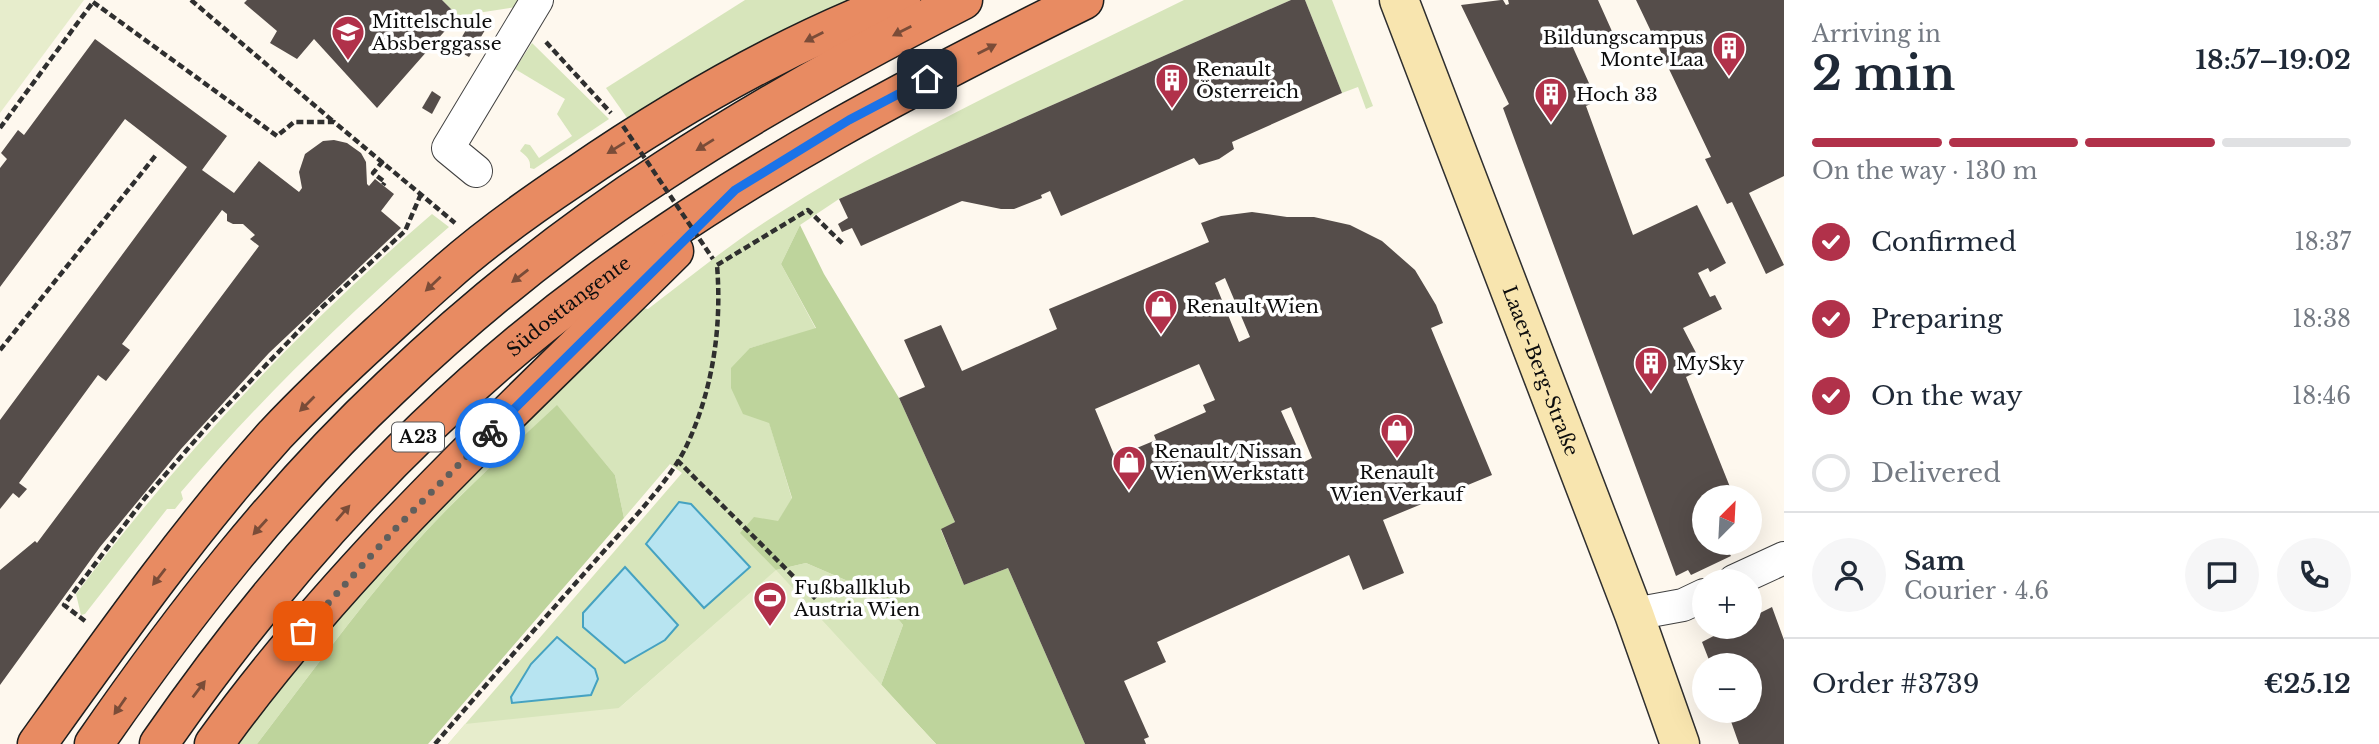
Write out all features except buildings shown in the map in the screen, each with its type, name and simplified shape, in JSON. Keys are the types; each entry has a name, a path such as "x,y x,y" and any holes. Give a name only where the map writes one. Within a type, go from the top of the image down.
{"highway":[{"path":"37,744 131,612 277,434 355,356 445,273 527,209 613,150 702,96 820,33 901,0"},
{"name":"A23","path":"94,744 191,610 253,535 314,466 390,388 473,314 565,240 663,170 818,77 963,0"},
{"name":"Südosttangente","path":"159,744 235,642 356,498 511,351 597,282 689,218 849,120 1084,0"},
{"path":"214,744 323,607 396,528 735,190"}],"main road":[{"name":"Laaer-Berg-Straße","path":"1405,2 1680,744"}],"street":[{"path":"476,172 448,148 531,11"},
{"path":"1760,569 1784,558"},
{"path":"1634,614 1683,605 1692,601"}],"path":[{"path":"191,0 463,230"},
{"path":"0,128 94,1 277,136 295,122 334,122"},
{"path":"531,11 617,120"},
{"path":"435,744 660,485 685,449 703,406 713,367 719,291 717,265 623,126"},
{"path":"0,350 156,155"},
{"path":"383,161 373,173 385,182 383,185"},
{"path":"90,624 64,605 137,508 184,452 269,360 405,231 421,194"},
{"path":"717,265 808,210 844,245"},
{"path":"677,460 817,600"}],"green space":[{"path":"0,0 84,0 0,113"},
{"path":"442,0 537,0 535,4 458,16"},
{"path":"745,0 856,0 630,122 606,88"},
{"path":"1184,0 1291,0 839,199 800,225 781,264 816,329 750,348 792,499 778,522 776,570 806,563 878,594 903,625 881,685 776,571 578,744 448,744 682,473 670,464 624,518 615,475 557,406 479,478 423,535 348,624 257,744 231,744 281,676 578,364 644,308 648,309 711,260 776,215 875,156 1028,76","holes":["556,638 591,695 513,703 511,697 531,664"]},
{"path":"1305,0 1332,0 1373,106 1366,109 1358,87 1342,93"},
{"path":"532,43 609,119 534,169 530,168 529,160 520,151 525,144 530,145 539,158 572,136 557,114 565,99 515,69"},
{"path":"432,214 449,227 344,322 244,422 181,492 183,499 175,509 167,509 85,614 81,615 76,594 200,442 289,347"},
{"path":"800,225 824,274 899,398 955,522 941,530 964,585 1008,568 1085,744 936,744 881,685 903,625 878,594 806,563 776,570 740,533 754,517 778,521 792,498 769,423 743,414 731,388 731,368 750,348 816,328 781,264"},
{"path":"557,405 615,475 624,518 428,744 257,744 348,624 423,535"},
{"name":"Fußballklub Austria Wien","path":"776,570 936,744 448,744 465,724 619,708"}],"water":[{"path":"679,502 691,504 750,567 704,608 646,544"},
{"path":"625,567 678,625 665,640 625,663 583,627 583,613"},
{"path":"557,637 595,669 598,679 591,695 512,703 511,697 531,664"}],"way so far":[{"path":"303,631 396,528 490,433"}],"place":[{"name":"Mittelschule Absberggasse","path":"348,62"},
{"name":"Bildungscampus Monte Laa","path":"1729,78"},
{"name":"Renault Österreich","path":"1172,110"},
{"name":"Hoch 33","path":"1551,124"},
{"name":"Renault Wien","path":"1161,336"},
{"name":"MySky","path":"1651,393"},
{"name":"Renault Wien Verkauf","path":"1397,460"},
{"name":"Renault/Nissan Wien Werkstatt","path":"1129,492"},
{"name":"Fußballklub Austria Wien","path":"770,628"}],"route":[{"path":"490,433 735,190 849,120 927,79"}]}
